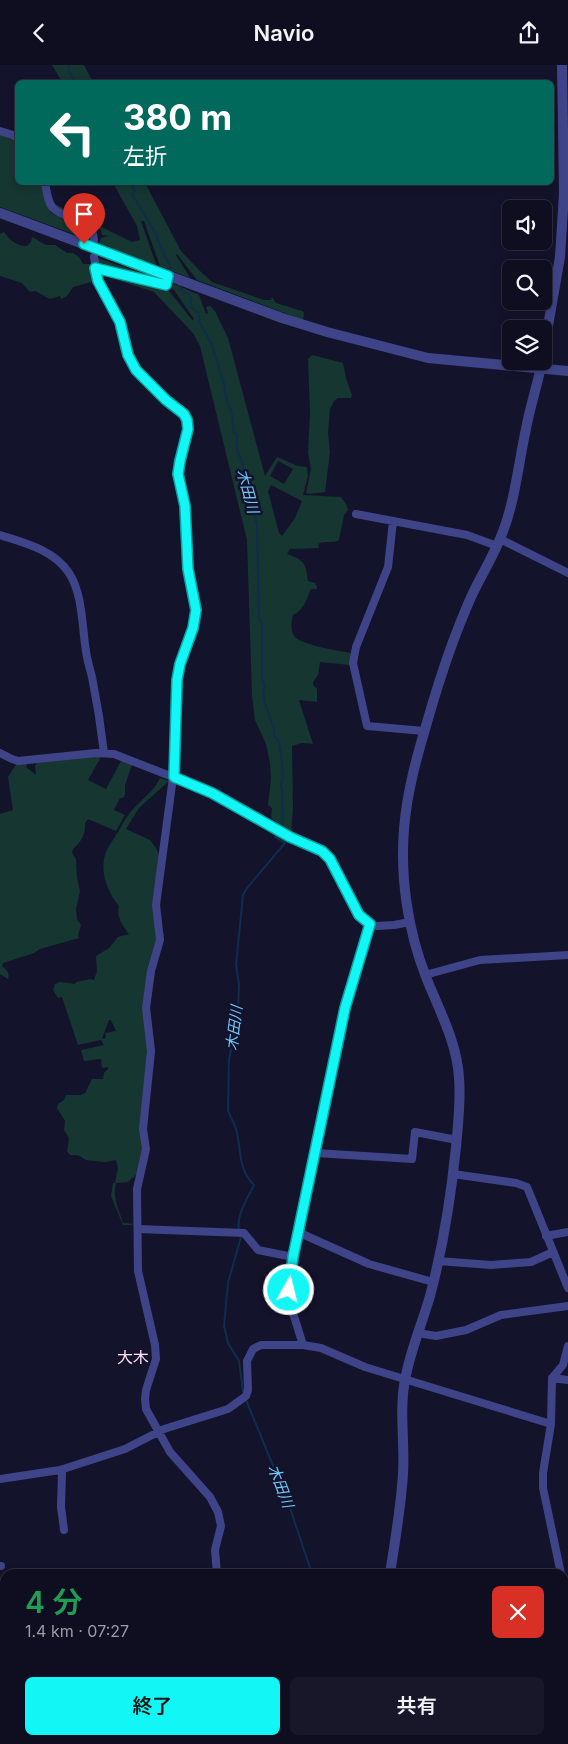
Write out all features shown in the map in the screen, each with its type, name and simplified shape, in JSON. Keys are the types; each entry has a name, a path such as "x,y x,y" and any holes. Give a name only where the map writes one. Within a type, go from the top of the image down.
{"street":[{"path":"549,320 560,257 564,193 562,65"},
{"path":"0,131 15,136"},
{"path":"45,185 49,201 54,209 88,225 93,231 94,240"},
{"path":"0,213 282,318 328,332 428,358 502,363"},
{"path":"94,257 98,281 120,322 128,355 136,370 166,400 184,414 188,424 178,474 185,506 188,569 196,610 193,628 180,664 177,680 174,777 156,905 160,939 151,971 146,1008 151,1051 143,1129 146,1149 137,1189 138,1271 155,1345 156,1359 146,1390 145,1404 170,1452 210,1497 218,1512 221,1526 215,1550 217,1569"},
{"path":"95,268 166,285 168,276"},
{"path":"552,367 568,371"},
{"path":"391,1569 403,1473 402,1414 405,1379 433,1282 447,1217 460,1097 458,1065 446,1025 425,975 410,922 403,859 409,790 424,731 453,641 472,595 498,542 518,476 526,427 540,370"},
{"path":"356,514 498,542 568,573"},
{"path":"393,521 388,567 356,647 353,663 367,726 424,731"},
{"path":"0,535 32,545 46,552 69,573 73,581 100,720 104,753"},
{"path":"0,753 18,761 104,753 123,756 174,777 212,793 290,837 322,851 330,859 359,915 370,924 377,926 410,922"},
{"path":"303,1345 289,1300 293,1257 300,1233 345,1008 370,924"},
{"path":"425,975 480,960 568,955"},
{"path":"316,1153 412,1159 415,1133 456,1140"},
{"path":"453,1174 523,1185 531,1193 568,1288"},
{"path":"138,1229 244,1233 258,1250 293,1257"},
{"path":"546,1235 568,1232"},
{"path":"300,1233 369,1264 433,1282"},
{"path":"438,1261 491,1265 531,1262 553,1252"},
{"path":"418,1333 436,1336 466,1329 501,1315 568,1306"},
{"path":"0,1479 60,1470 125,1449 158,1432 228,1409 244,1398 248,1390 247,1361 249,1355 261,1345 321,1347 365,1367 550,1424"},
{"path":"561,1569 544,1488 544,1465 550,1424 552,1378 562,1365 568,1346"},
{"path":"552,1378 568,1380"},
{"path":"60,1470 62,1472 61,1507 64,1530"}],"green space":[{"path":"52,65 84,65 92,80 61,80"},
{"path":"0,132 15,138 15,185 46,185 45,199 51,213 86,230 89,238 87,239 0,207"},
{"path":"114,185 146,185 181,251 212,282 264,300 271,300 272,297 276,303 302,311 304,313 303,320 197,280 177,254 190,278 160,266 144,221 141,221 155,265 99,244 101,238 108,236 102,235 101,230 57,208 51,200 55,204 132,242 140,240 137,226"},
{"path":"4,232 8,238 20,245 27,246 31,242 32,237 46,245 55,245 67,253 73,253 79,257 83,264 89,264 94,278 91,282 73,287 67,296 61,299 60,296 50,299 35,291 30,292 22,283 0,276 0,234"},
{"path":"97,258 163,280 163,282 99,266"},
{"path":"98,271 166,287 192,320 194,319 172,287 172,283 199,295 206,314 208,313 206,307 210,306 215,311 228,338 265,476 277,457 298,466 307,467 308,476 303,495 341,497 346,504 348,510 344,515 339,540 318,544 319,548 290,549 287,554 301,560 305,566 308,581 315,583 317,587 317,589 311,589 302,607 293,615 291,626 293,635 305,643 351,653 350,665 320,662 318,675 313,682 317,689 317,702 299,700 313,744 302,743 292,746 293,808 291,832 277,826 278,823 271,818 272,808 268,805 271,778 270,763 266,744 255,720 252,696 247,540 200,346 193,333 154,292 99,274","holes":["278,461 293,469 284,484 270,476","271,485 302,501 295,518 282,536 279,533 268,491"]},
{"path":"312,355 343,363 352,395 351,398 338,398 330,409 328,433 330,452 325,492 310,494 306,493 311,469 308,453 310,412 308,359"},
{"path":"102,755 88,780 106,789 121,761 125,760 132,765 125,785 125,794 123,798 120,798 114,810 125,815 116,831 88,819 85,823 82,837 73,849 72,853 76,859 80,891 76,909 77,919 81,925 79,938 40,949 34,953 3,963 2,966 7,970 8,979 0,974 0,814 13,810 8,777 17,763 25,763 26,767 36,775 35,766 37,763"},
{"path":"160,778 169,781 139,808 126,829 150,840 160,857 154,901 161,931 164,934 156,963 150,1007 154,1059 143,1145 137,1174 128,1182 116,1183 115,1188 116,1203 123,1223 134,1224 123,1225 111,1196 118,1168 116,1160 105,1162 86,1160 78,1155 70,1155 67,1151 69,1138 64,1130 65,1121 57,1108 66,1095 81,1095 85,1093 92,1079 103,1079 108,1067 102,1068 101,1059 84,1061 81,1050 104,1045 101,1040 78,1045 62,997 58,998 53,990 55,984 60,982 75,984 76,982 90,979 94,980 97,971 96,956 109,948 118,937 129,934 118,914 119,906 105,881 104,859 106,852 128,816 158,783","holes":["109,1020 111,1020 116,1031 105,1033 106,1038 102,1039"]}],"waterway":[{"name":"木田川","path":"68,65 69,72 75,80"},
{"name":"木田川","path":"131,185 135,191 132,194 155,232 173,272"},
{"name":"木田川","path":"178,283 184,293 188,293 191,298 191,307 199,313 199,321 211,343 232,414 234,433 237,435 237,449 242,462 244,477 251,494 257,525 259,619 262,623 262,679 265,685 263,692 274,729 274,736 279,742 282,762 282,825"},
{"name":"木田川","path":"239,1231 239,1219 245,1201 254,1185 242,1165 236,1129 228,1110 229,1060 238,1015 239,984 236,965 243,895 285,843 276,836"},
{"name":"木田川","path":"241,1237 228,1283 224,1326 228,1343 239,1361 243,1391"},
{"name":"木田川","path":"246,1400 288,1502 310,1569"}],"district":[{"name":"大木","path":"133,1357"}],"route":[{"path":"84,244 168,276 166,285 95,268 98,281 120,322 131,362 142,378 184,414 188,424 178,474 185,506 188,569 196,610 193,628 180,664 177,680 174,777 212,793 290,837 322,851 330,859 359,915 370,924 362,945 345,1008 300,1233 293,1257 289,1290"}]}
